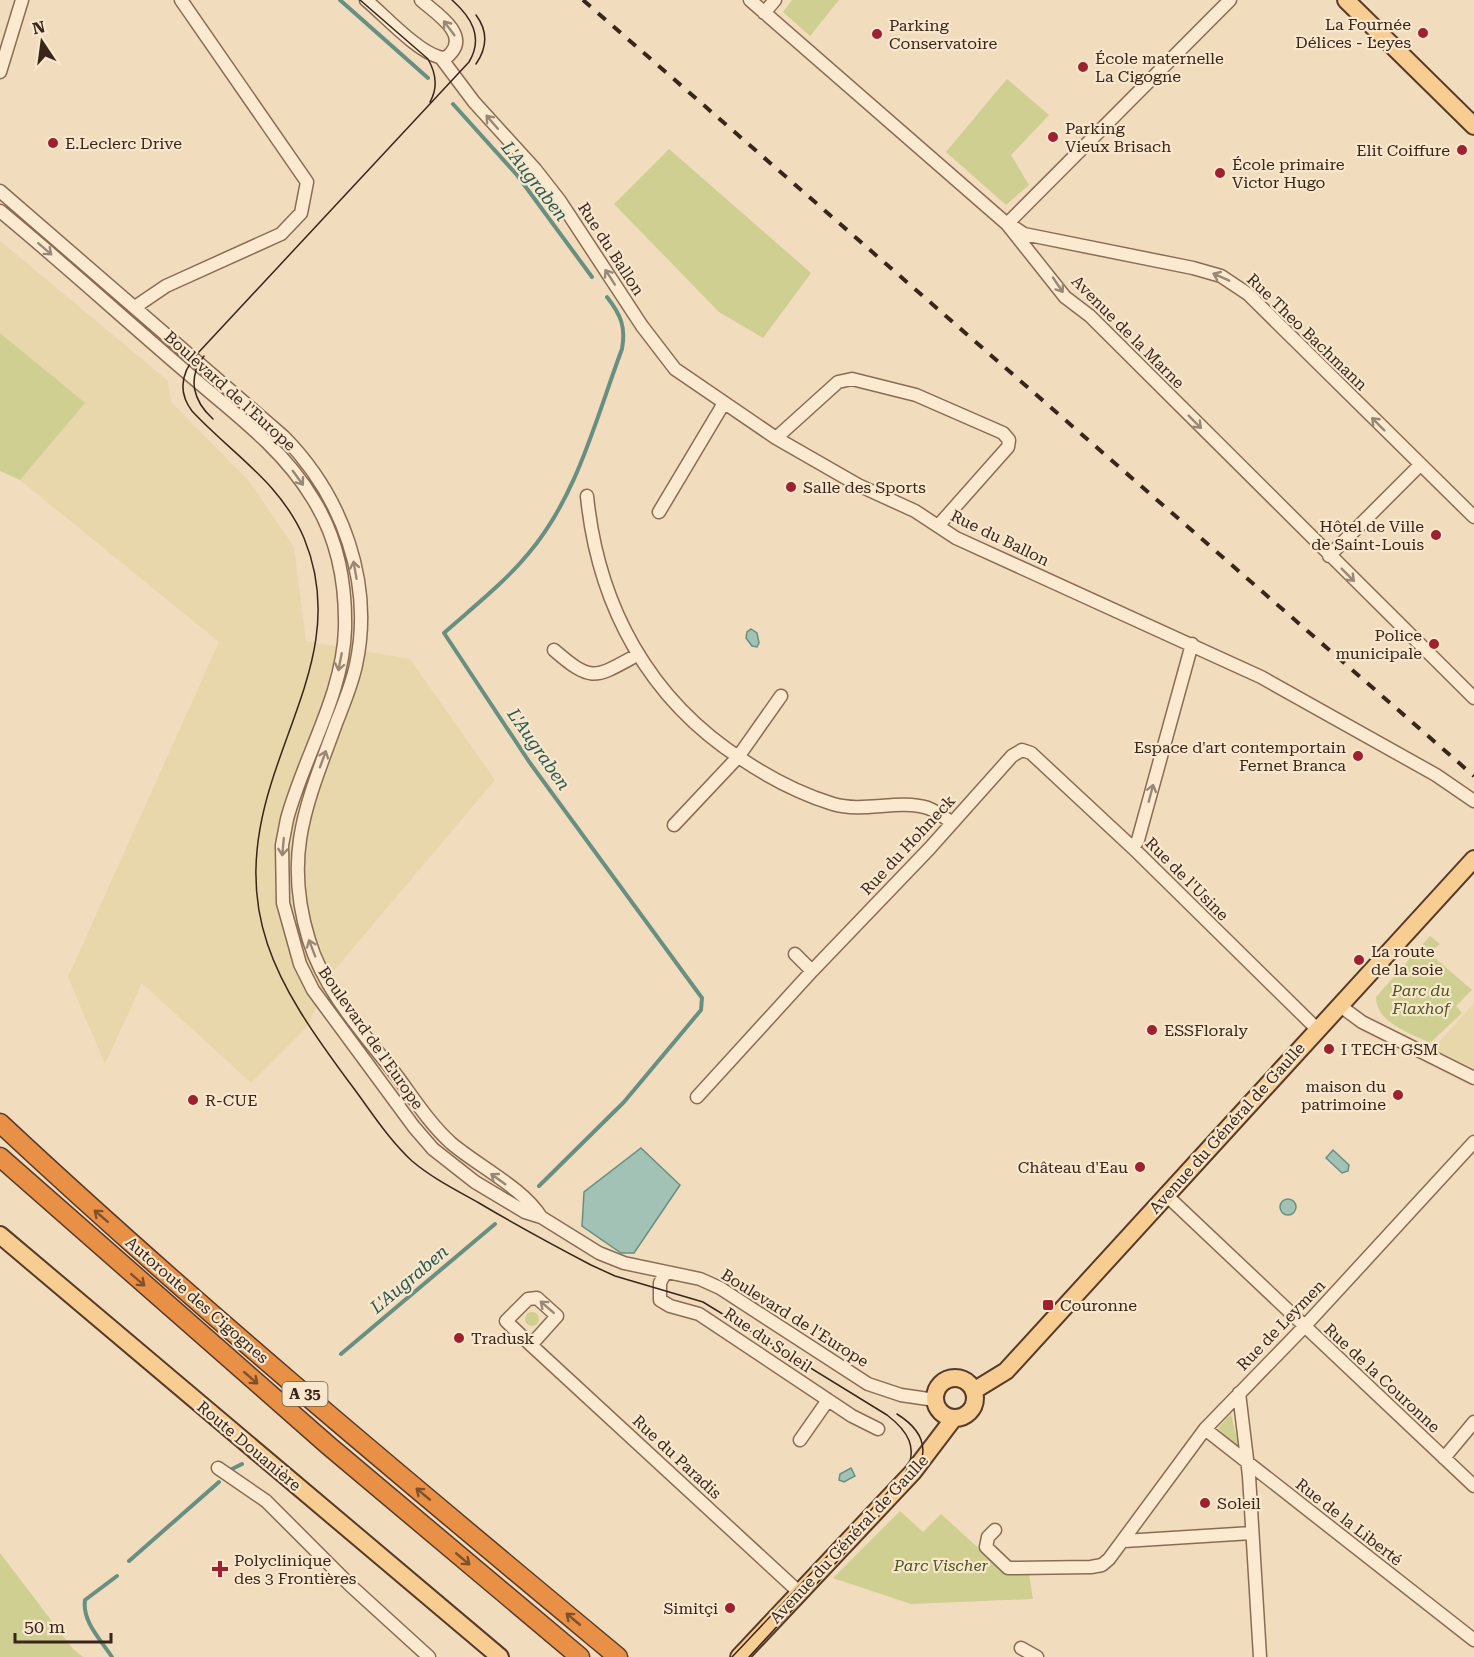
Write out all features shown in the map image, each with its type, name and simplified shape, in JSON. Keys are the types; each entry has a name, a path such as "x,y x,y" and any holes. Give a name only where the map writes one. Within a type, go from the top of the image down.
{"highway":[{"name":"Autoroute des Cigognes","path":"0,1123 75,1193 352,1435 618,1657"},
{"name":"Autoroute des Cigognes","path":"0,1157 320,1438 580,1657"}],"main road":[{"path":"1346,0 1474,126"},
{"name":"Avenue du Général de Gaulle","path":"975,1390 1006,1371 1165,1194 1474,859"},
{"name":"Route Douanière","path":"0,1235 500,1657"},
{"path":"950,1378 962,1378 975,1390 976,1397 972,1409 967,1414 954,1418 944,1414 935,1400 937,1388 950,1378"},
{"name":"Avenue du Général de Gaulle","path":"741,1656 918,1467 954,1418"}],"street":[{"path":"0,72 22,0"},
{"path":"135,307 166,286 281,234 301,213 307,182 181,0"},
{"path":"366,0 427,52 441,58 449,56 455,49 456,39 453,28 421,0"},
{"name":"Avenue de la Marne","path":"750,0 1007,224 1065,297 1090,316 1474,698"},
{"path":"764,13 775,0"},
{"path":"1007,224 1230,0"},
{"name":"Rue du Ballon","path":"441,58 474,102 536,169 560,201 642,326 675,369 776,438 974,547 1192,644 1305,700 1436,775 1474,801"},
{"name":"Boulevard de l'Europe","path":"0,191 284,437 317,475 336,510 351,546 359,591 360,633 356,665 302,824 297,873 300,909 309,942 324,976 428,1118 470,1159 534,1204 542,1217"},
{"name":"Boulevard de l'Europe","path":"0,211 275,450 314,499 329,530 339,562 345,630 336,682 287,819 281,880 283,903 294,944 313,990 420,1135 460,1172 525,1212 542,1217 599,1253 665,1273 700,1280 720,1288 868,1384 901,1395 935,1400"},
{"name":"Rue Theo Bachmann","path":"1007,224 1024,234 1221,276 1248,294 1474,517"},
{"path":"1036,259 1042,237"},
{"path":"776,438 838,382 852,379 916,395 1003,433 1009,440 1008,447 938,526"},
{"path":"659,512 724,403"},
{"path":"1329,555 1420,465"},
{"path":"587,496 594,541 604,581 618,619 637,655 664,693 688,718 738,757 793,788 834,804 861,808 917,806 935,811 951,822"},
{"path":"1133,848 1138,840 1192,644"},
{"path":"554,650 576,669 595,675 607,672 637,655"},
{"path":"674,825 738,757 781,696"},
{"name":"Rue du Hohneck","path":"697,1097 812,970 929,849 951,822 1017,752 1022,750 1031,753"},
{"name":"Rue de l'Usine","path":"1031,753 1133,848 1317,1029"},
{"path":"795,954 812,970"},
{"path":"1339,1005 1362,1022 1474,1078"},
{"name":"Rue de Leymen","path":"995,1530 986,1541 988,1551 1008,1568 1091,1567 1109,1559 1205,1429 1303,1328 1474,1142"},
{"name":"Rue de la Couronne","path":"1165,1194 1303,1328 1474,1486"},
{"name":"Rue du Soleil","path":"665,1273 660,1283 660,1300 670,1306 699,1314 828,1400 878,1429"},
{"name":"Rue du Paradis","path":"531,1345 800,1593"},
{"path":"1239,1393 1248,1464 1260,1657"},
{"path":"800,1440 828,1400"},
{"path":"1444,1458 1474,1422"},
{"name":"Rue de la Liberté","path":"1205,1429 1474,1639"},
{"path":"218,1468 266,1501 351,1586 429,1657"},
{"path":"1124,1541 1252,1533"},
{"path":"1022,1648 1037,1657"}],"shaded area":[{"path":"0,241 168,381 171,402 249,481 294,547 306,641 410,659 495,780 332,973 307,1027 251,1083 142,983 105,1064 68,977 219,642 20,480 84,403 0,333"},
{"path":"751,629 757,633 759,643 757,647 752,646 746,638 747,632"},
{"path":"1474,1003 1474,1068 1432,1050"},
{"path":"641,1148 680,1185 634,1253 621,1253 582,1226 584,1192"},
{"path":"1333,1150 1349,1165 1348,1171 1342,1173 1326,1158"},
{"path":"1288,1199 1296,1207 1288,1215 1280,1207"},
{"path":"851,1468 855,1476 844,1482 839,1480 840,1474"}],"green space":[{"path":"792,0 839,0 810,36 783,12"},
{"path":"1007,79 1049,115 1011,155 1029,185 1006,205 946,152"},
{"path":"669,149 811,273 763,338 719,312 614,204"},
{"path":"0,333 85,403 20,480 0,471"},
{"name":"Parc du Flaxhof","path":"1430,936 1440,944 1429,953 1472,990 1456,1006 1462,1013 1430,1043 1388,1021 1378,1006 1376,997"},
{"path":"529,1312 535,1312 539,1319 535,1326 529,1326 525,1322 525,1316"},
{"path":"1231,1414 1239,1449 1218,1428"},
{"name":"Parc Vischer","path":"900,1511 923,1532 941,1514 1007,1574 1029,1574 1033,1599 911,1604 833,1578"},
{"path":"0,1553 73,1649 83,1657 0,1657"}],"waterway":[{"name":"L'Augraben","path":"340,0 428,78"},
{"name":"L'Augraben","path":"453,104 517,175 592,277"},
{"name":"L'Augraben","path":"539,1186 624,1102 701,1010 702,998 530,763 444,633 519,565 545,532 560,508 584,456 622,349 621,322 607,297"},
{"name":"L'Augraben","path":"341,1354 495,1224"},
{"name":"L'Augraben","path":"232,1469 242,1464"},
{"name":"L'Augraben","path":"129,1561 219,1482"},
{"name":"L'Augraben","path":"112,1657 89,1623 85,1600 117,1576"}],"tram line":[{"path":"360,0 428,59 435,80 430,102"},
{"path":"452,0 465,13 473,28 475,44 469,62 198,353 188,367 183,381 184,396 192,411 269,485 294,518 304,538 314,571 318,603 317,633 303,693 271,784 260,829 256,870 259,908 267,943 281,978 300,1011 379,1123 412,1161 444,1184 591,1265 615,1276 703,1302 887,1415 906,1434 911,1456 905,1474 732,1657"},
{"path":"476,15 483,27 485,40 476,64"},
{"path":"204,356 195,373 195,389 201,405 213,419"},
{"path":"897,1414 916,1431 923,1449 918,1469 903,1489"},
{"path":"749,1657 879,1516"}],"railway":[{"path":"583,0 1474,776"}],"place":[{"name":"La Fournée Délices - Leyes","path":"1423,33"},
{"name":"Parking Conservatoire","path":"877,34"},
{"name":"École maternelle La Cigogne","path":"1083,67"},
{"name":"Parking Vieux Brisach","path":"1053,137"},
{"name":"E.Leclerc Drive","path":"53,143"},
{"name":"Elit Coiffure","path":"1462,150"},
{"name":"École primaire Victor Hugo","path":"1220,173"},
{"name":"Salle des Sports","path":"791,487"},
{"name":"Hôtel de Ville de Saint-Louis","path":"1436,535"},
{"name":"Police municipale","path":"1434,644"},
{"name":"Espace d'art contemportain Fernet Branca","path":"1358,756"},
{"name":"La route de la soie","path":"1359,960"},
{"name":"ESSFloraly","path":"1152,1030"},
{"name":"I TECH GSM","path":"1329,1049"},
{"name":"maison du patrimoine","path":"1398,1095"},
{"name":"R-CUE","path":"193,1100"},
{"name":"Château d'Eau","path":"1140,1167"},
{"name":"Couronne","path":"1048,1305"},
{"name":"Tradusk","path":"459,1338"},
{"name":"Soleil","path":"1205,1503"},
{"name":"Polyclinique des 3 Frontières","path":"220,1569"},
{"name":"Simitçi","path":"730,1608"}]}
